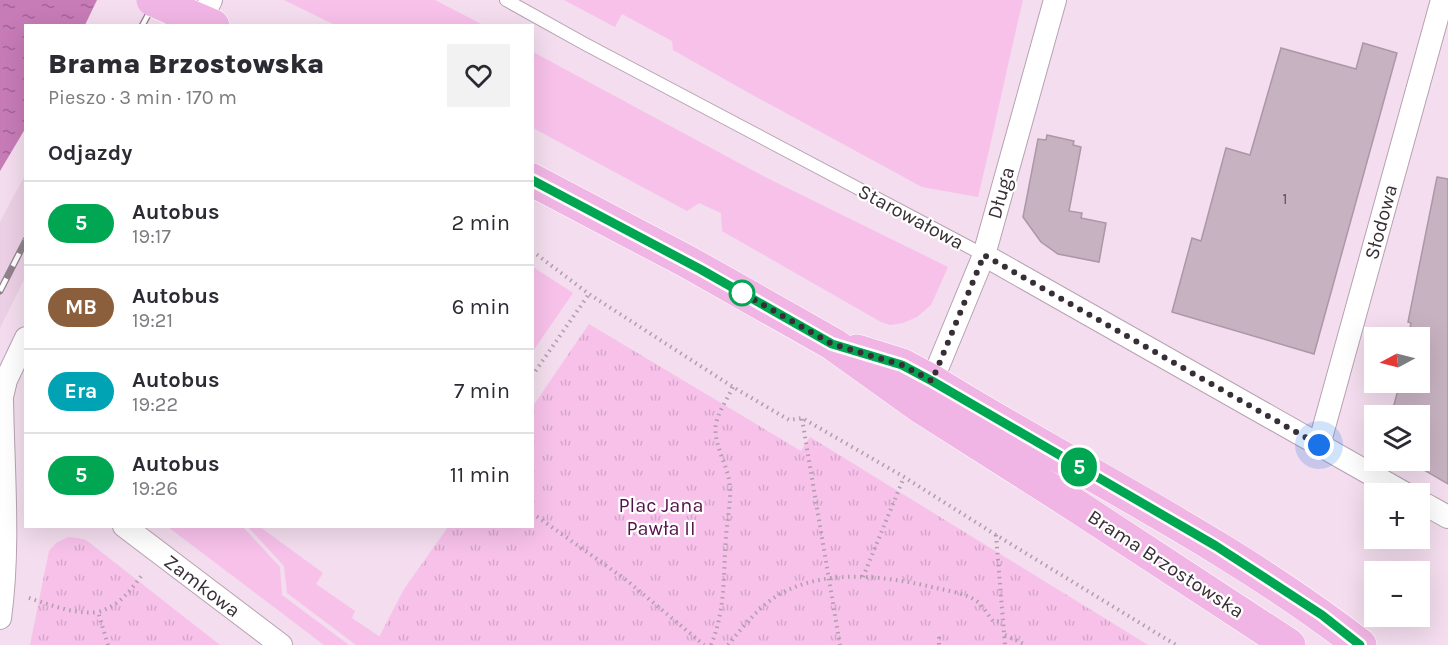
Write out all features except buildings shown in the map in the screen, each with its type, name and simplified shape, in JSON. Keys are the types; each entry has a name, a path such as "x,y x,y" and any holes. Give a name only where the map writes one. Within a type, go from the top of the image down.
{"main road":[{"path":"162,4 206,18"},
{"name":"Brama Brzostowska","path":"534,181 713,276 832,344 921,407 1289,645"},
{"name":"Brama Brzostowska","path":"832,344 902,365 932,381 1216,546 1322,615 1360,645"}],"street":[{"name":"Długa","path":"932,381 984,255 1055,0"},
{"name":"Słodowa","path":"1319,445 1442,0"},
{"name":"Starowałowa","path":"984,255 1386,483"},
{"path":"0,618 4,560 15,485 2,397 6,380 24,342"},
{"path":"1430,507 1448,517"},
{"name":"Zamkowa","path":"127,528 281,645"}],"lane":[{"name":"Starowałowa","path":"506,0 984,255"}],"path":[{"path":"534,253 589,294 734,387 789,420 802,418 904,477 1176,645"},
{"path":"534,373 589,294"},
{"path":"711,645 723,605 730,488 716,427 717,420 734,387"},
{"path":"802,418 840,645"},
{"path":"863,577 904,477"},
{"path":"534,514 625,579 704,645"},
{"path":"996,535 1005,645"},
{"path":"29,598 85,613 98,612 111,608 121,601 142,575"},
{"path":"728,645 752,617 772,599 794,587 829,579 863,577 906,582 965,595 980,605 993,621 1003,622"},
{"path":"98,612 108,645"},
{"path":"1004,635 1026,645"},
{"path":"939,637 939,645"}],"shaded area":[{"path":"24,177 24,280 0,328 0,222"}],"green space":[{"path":"284,0 435,0 481,24 333,24"},
{"path":"564,0 1023,0 978,197 922,187 673,50 672,41 622,14 615,27"},
{"path":"534,53 765,177 948,267 931,305 917,317 890,325 722,231 721,213 699,203 687,211 534,129"},
{"path":"534,268 573,293 534,350"},
{"name":"Plac Jana Pawła II","path":"589,324 801,451 810,437 1148,645 375,645 404,589 447,528 534,528 534,405"},
{"path":"169,528 244,528 280,567 282,595 349,645 324,645"},
{"path":"249,528 261,528 323,573 316,584 355,611 352,618 392,645 356,645 287,593 284,566"},
{"path":"68,537 86,540 220,645 30,645 49,551 56,543"}],"water":[{"path":"0,0 97,0 85,24 24,24 24,131 0,171"}],"railway":[{"path":"143,24 156,0"},
{"path":"0,291 24,244"}],"bus line":[{"name":"5","path":"534,181 627,229 832,344 902,365 932,381 1216,546 1322,615 1360,645"}],"route":[{"path":"742,293 739,291 832,344 902,365 932,381 984,255 1319,445"}]}
